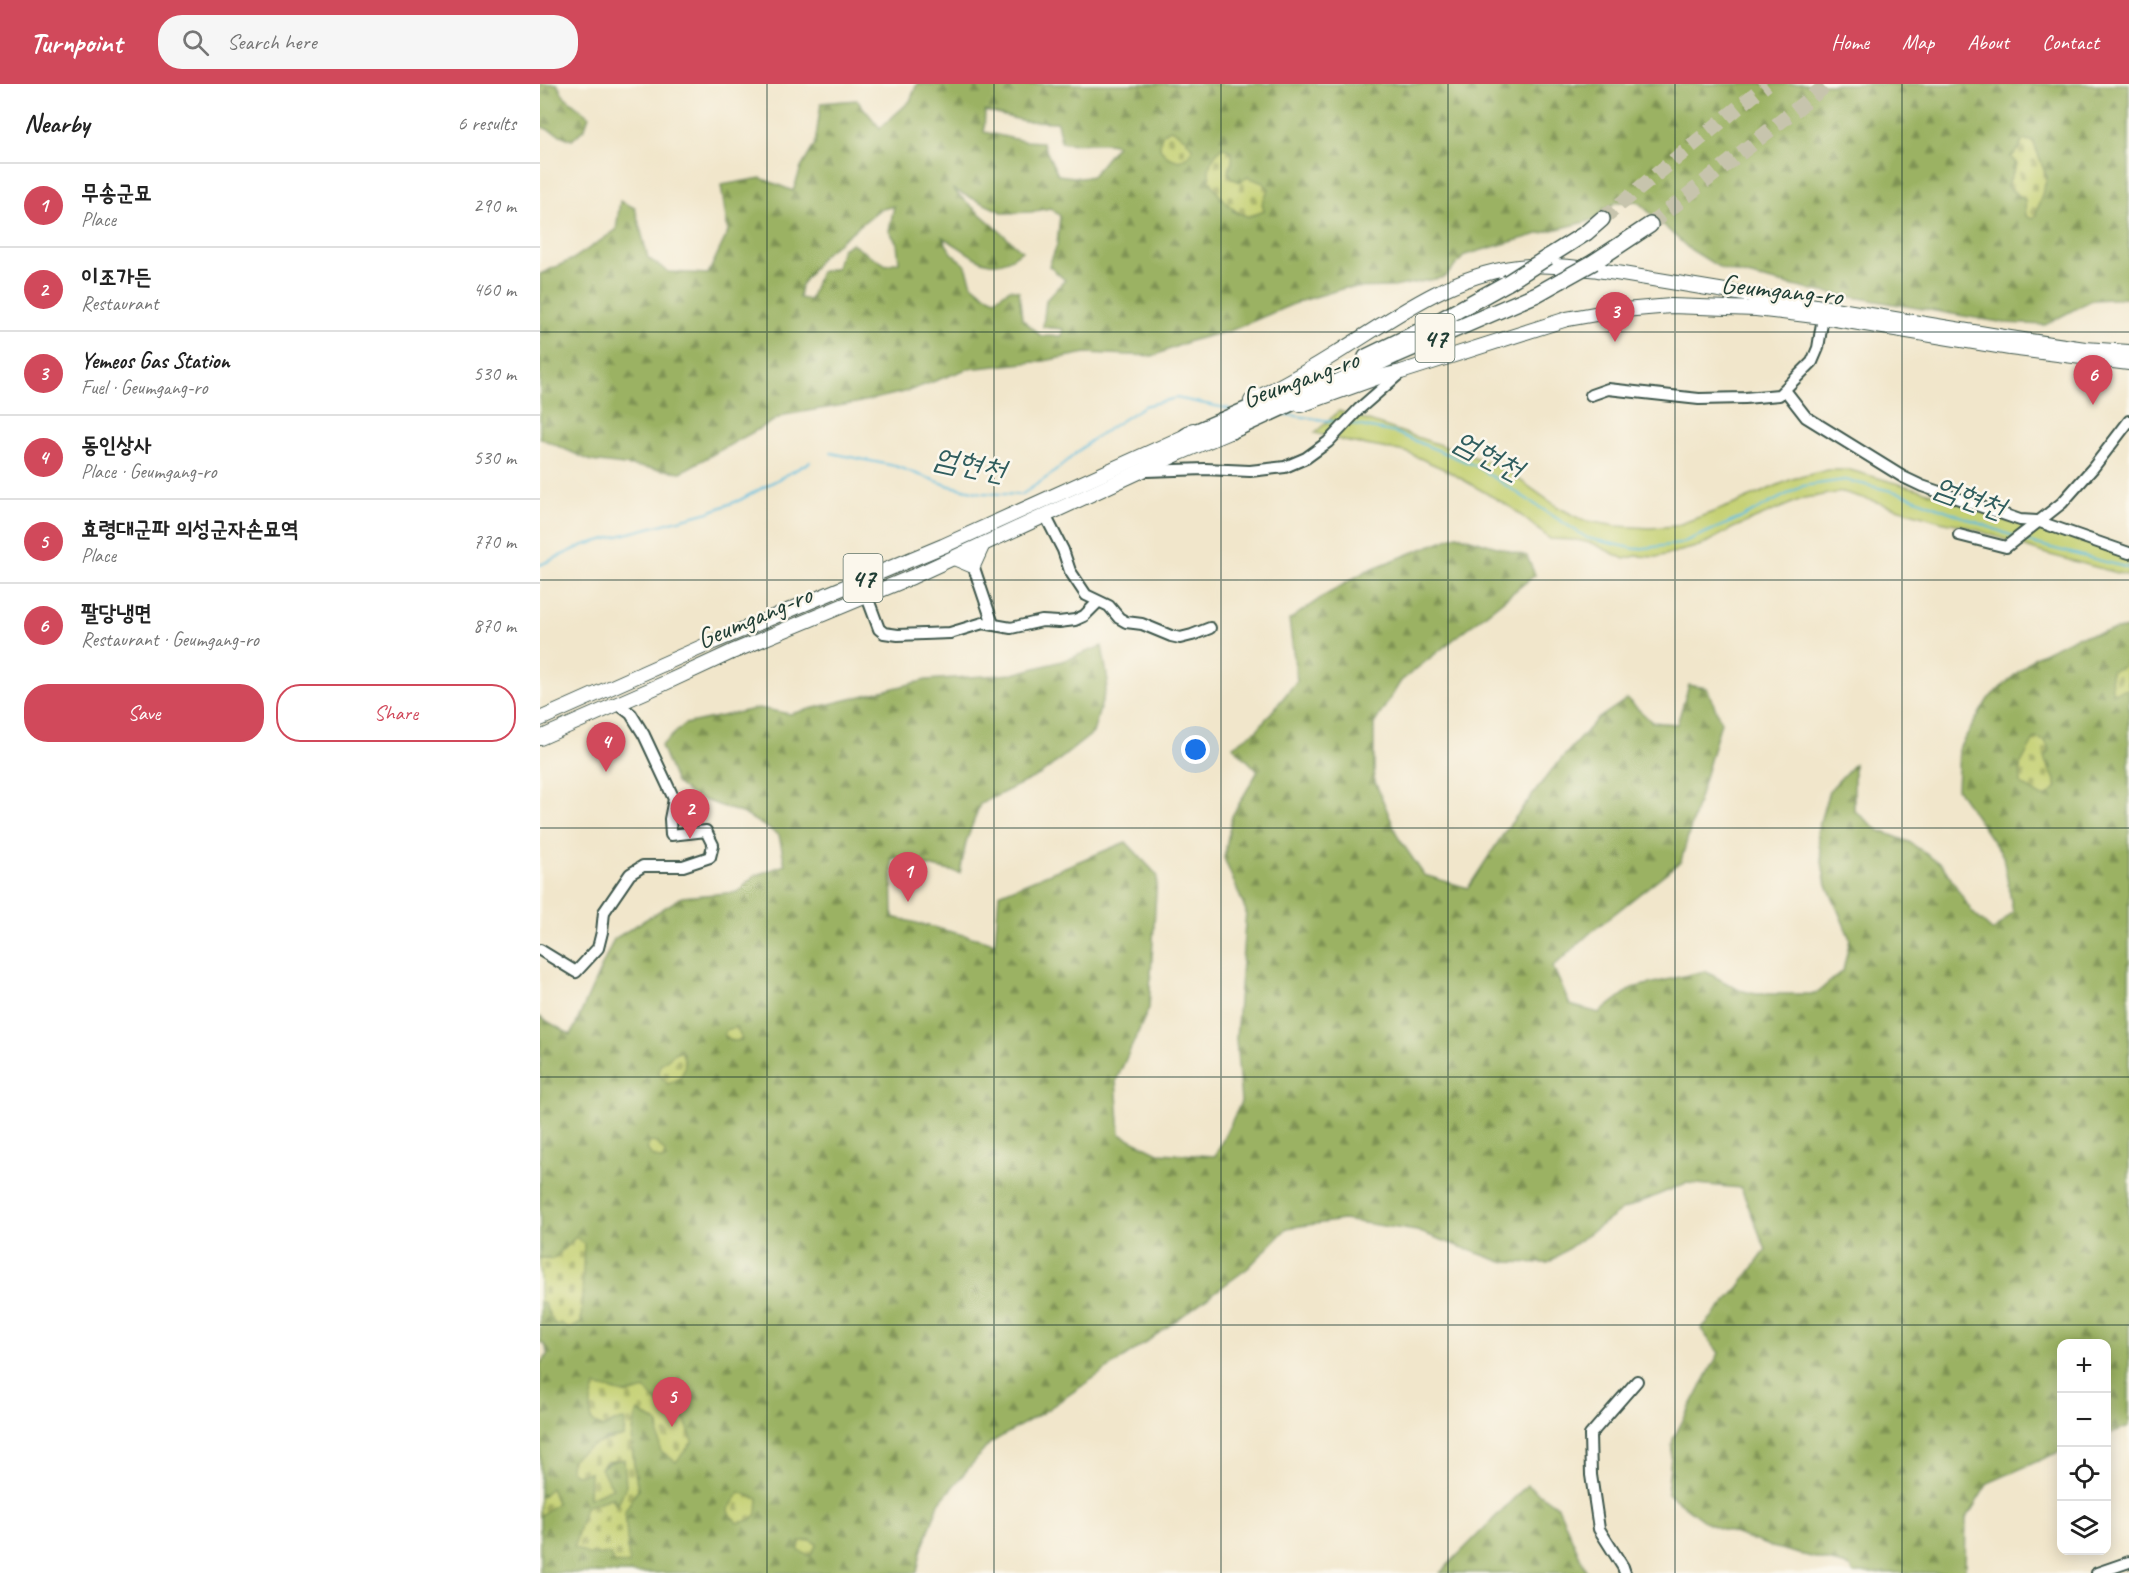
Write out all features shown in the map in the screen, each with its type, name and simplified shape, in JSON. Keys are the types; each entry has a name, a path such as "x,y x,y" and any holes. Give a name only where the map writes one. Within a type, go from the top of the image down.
{"highway":[{"name":"47","path":"1192,432 1277,392 1397,343 1506,284 1602,219"},
{"name":"47","path":"1231,431 1314,396 1537,294 1594,262 1650,225"}],"main road":[{"name":"Geumgang-ro","path":"1277,392 1416,302 1444,288 1471,277 1498,270 1529,266 1598,270 2074,348 2129,352"},
{"name":"Geumgang-ro","path":"1314,396 1379,376 1401,372 1567,319 1612,310 1671,306 1756,309 1823,317 2022,350 2129,363"},
{"name":"Geumgang-ro","path":"540,738 732,652 970,551 1231,431"},
{"name":"Geumgang-ro","path":"540,719 964,535 1192,432"},
{"path":"954,558 973,566 983,544"}],"street":[{"path":"1591,395 1608,389 1699,399 1779,395 1812,362 1818,348 1823,317"},
{"path":"1140,472 1196,469 1250,471 1285,467 1306,458 1328,442 1384,385 1401,372"},
{"path":"1785,390 1806,417 1903,477 1922,486 2020,520 2037,521 2129,553"},
{"path":"1959,535 2006,547 2062,503 2093,468 2129,421"},
{"path":"1045,515 1063,550 1070,571 1086,595 1109,606 1119,618 1180,638 1210,628"},
{"path":"964,535 993,624"},
{"path":"866,594 879,629 884,633 898,635 950,633 983,623 1011,628 1042,621 1075,620 1084,616 1098,602"},
{"path":"540,950 576,972 598,948 604,912 630,874 643,866 683,866 710,857 713,845 705,831 671,835 670,819 674,799 645,735 631,714 618,704"},
{"path":"1625,1573 1599,1528 1591,1476 1590,1435 1637,1381"},
{"path":"2097,1573 2129,1562"}],"green space":[{"path":"540,84 557,84 564,96 589,116 585,128 572,140 540,126"},
{"path":"917,84 2129,84 2129,298 2092,300 2045,325 2005,323 1806,289 1722,269 1688,248 1637,201 1616,202 1594,220 1465,255 1445,277 1394,287 1345,288 1298,302 1232,330 1190,341 1153,356 1086,353 1044,361 967,369 908,391 856,403 784,415 681,472 591,461 540,438 540,274 573,259 616,230 620,201 635,208 648,258 669,272 708,274 728,232 721,185 761,178 793,191 801,168 815,144 821,103 857,100 880,128 910,101","holes":["985,111 1024,121 1057,122 1061,142 1117,145 1092,176 1081,178 1058,175 1042,142 1024,141 984,132","2023,140 2033,141 2047,178 2035,216 2026,216 2025,200 2007,186 2017,164 2011,156 2019,149","1222,147 1232,162 1228,172 1231,178 1240,182 1264,211 1248,216 1233,211","952,189 1004,213 1031,212 1050,208 1060,216 1057,245 1049,266 1065,280 1046,300 1043,327 1063,329 1062,336 1041,336 1022,319 1019,291 1010,289 995,299 984,294 972,284 966,266 951,252 942,237 972,256 990,263 1000,263 1022,251","894,206 889,231 897,243 899,262 886,265 852,243 842,249 836,268 820,272 810,300 799,298 801,285 822,256 879,210"]},
{"path":"1171,129 1185,138 1193,149 1188,156 1179,161 1168,157 1160,148 1162,136"},
{"path":"2023,140 2033,141 2047,178 2035,217 2032,219 2026,216 2025,200 2007,186 2017,164 2011,157 2019,149"},
{"path":"1222,147 1232,152 1232,162 1228,172 1231,178 1240,182 1248,177 1263,183 1269,189 1262,203 1264,211 1249,216 1241,214 1222,198 1212,184 1209,168 1213,158"},
{"path":"1339,411 1467,454 1504,469 1558,507 1582,520 1616,526 1650,528 1675,526 1792,479 1828,470 1850,470 1935,494 2002,520 2065,536 2129,557 2129,576 2043,553 1966,526 1940,521 1843,492 1804,498 1733,528 1700,546 1657,557 1636,556 1624,559 1594,544 1577,540 1550,539 1512,508 1448,471 1406,452 1348,442 1315,433"},
{"path":"1457,535 1527,556 1535,575 1401,681 1374,724 1374,779 1398,837 1424,875 1468,888 1506,830 1550,772 1596,720 1627,699 1652,722 1677,724 1689,685 1707,688 1721,722 1681,861 1590,933 1553,967 1570,1005 1599,1013 1632,988 1705,971 1739,990 1756,994 1815,994 1843,971 1850,939 1825,880 1817,832 1829,791 1854,764 1854,810 1878,830 1909,842 1943,866 1972,912 1993,931 2013,912 2003,856 1957,789 1959,748 1988,699 2035,657 2076,637 2129,628 2129,1426 2111,1433 2111,1339 2057,1339 2057,1453 1988,1483 1966,1519 1965,1573 1853,1573 1851,1567 1772,1547 1708,1524 1667,1493 1673,1439 1719,1353 1701,1329 1736,1291 1766,1250 1741,1188 1686,1183 1622,1210 1548,1263 1502,1262 1417,1231 1343,1220 1287,1228 1248,1268 1144,1344 1042,1413 990,1443 939,1503 921,1552 917,1573 540,1573 540,1516 557,1502 543,1494 540,1498 540,1365 548,1354 545,1345 540,1342 540,1303 543,1302 576,1237 553,1259 540,1258 540,1017 571,1035 614,939 682,897 738,892 754,876 785,865 779,835 744,814 693,796 676,783 661,746 685,724 759,708 790,714 926,680 1013,674 1062,661 1102,646 1108,681 1093,733 1041,774 980,804 966,842 960,873 892,858 893,917 995,943 999,894 1126,842 1157,875 1149,1008 1116,1081 1120,1134 1158,1153 1215,1156 1241,1102 1236,1039 1246,911 1224,858 1232,816 1258,771 1233,746 1257,730 1297,681 1289,620 1366,571","holes":["654,1398 666,1415 658,1430 658,1423 638,1411 633,1430 632,1450 638,1489 625,1511 628,1564 612,1554 589,1555 617,1507 626,1486 624,1459 607,1463 596,1475 589,1497 590,1472 605,1439 624,1437 625,1420 616,1421 603,1428"]},
{"path":"2129,656 2127,668 2129,689 2112,693 2111,671 2123,667"},
{"path":"2035,738 2045,741 2050,751 2044,757 2057,787 2047,796 2042,797 2021,784 2020,765"},
{"path":"737,1027 742,1040 733,1041 724,1036 726,1030"},
{"path":"681,1051 685,1062 684,1071 678,1079 668,1084 659,1074 660,1065 676,1052"},
{"path":"650,1142 657,1143 665,1152 663,1160 652,1156 647,1149"},
{"path":"576,1237 584,1244 581,1323 569,1329 561,1323 555,1325 543,1302 540,1303 540,1258 553,1259"},
{"path":"595,1386 628,1394 645,1389 666,1415 683,1416 693,1441 676,1462 660,1450 658,1423 638,1411 632,1440 638,1489 625,1511 629,1564 614,1563 611,1554 589,1555 574,1547 585,1507 611,1498 617,1506 626,1486 624,1459 606,1462 600,1468 613,1488 589,1498 590,1472 576,1475 570,1469 571,1460 590,1447 624,1436 625,1420 616,1421 603,1428 591,1420 591,1401"},
{"path":"1527,1485 1558,1507 1587,1573 1440,1573"},
{"path":"551,1488 557,1503 540,1516 540,1498"},
{"path":"740,1492 758,1499 757,1514 751,1520 737,1523 728,1510"},
{"path":"810,1540 817,1544 810,1556 799,1551 799,1542"}],"waterway":[{"name":"엄현천","path":"831,453 895,466 950,486 982,493 1021,495 1052,474 1090,441 1144,406 1176,398 1230,409"},
{"name":"엄현천","path":"1283,414 1343,423"},
{"name":"엄현천","path":"1351,424 1396,433 1476,466 1587,538 1636,549 1679,544 1743,517 1803,486 1845,480 1900,493 2013,536"},
{"name":"엄현천","path":"540,565 584,545 709,512 740,500 810,462"},
{"name":"엄현천","path":"2021,539 2129,568"}],"tunnel":[{"path":"1602,219 1767,84"},
{"path":"1650,225 1828,84"}],"place":[{"name":"Yemeos Gas Station","path":"1615,342"},
{"name":"팔당냉면","path":"2093,405"},
{"name":"동인상사","path":"606,772"},
{"name":"이조가든","path":"690,839"},
{"name":"무송군묘","path":"908,902"},
{"name":"효령대군파 의성군자손묘역","path":"672,1427"}]}
